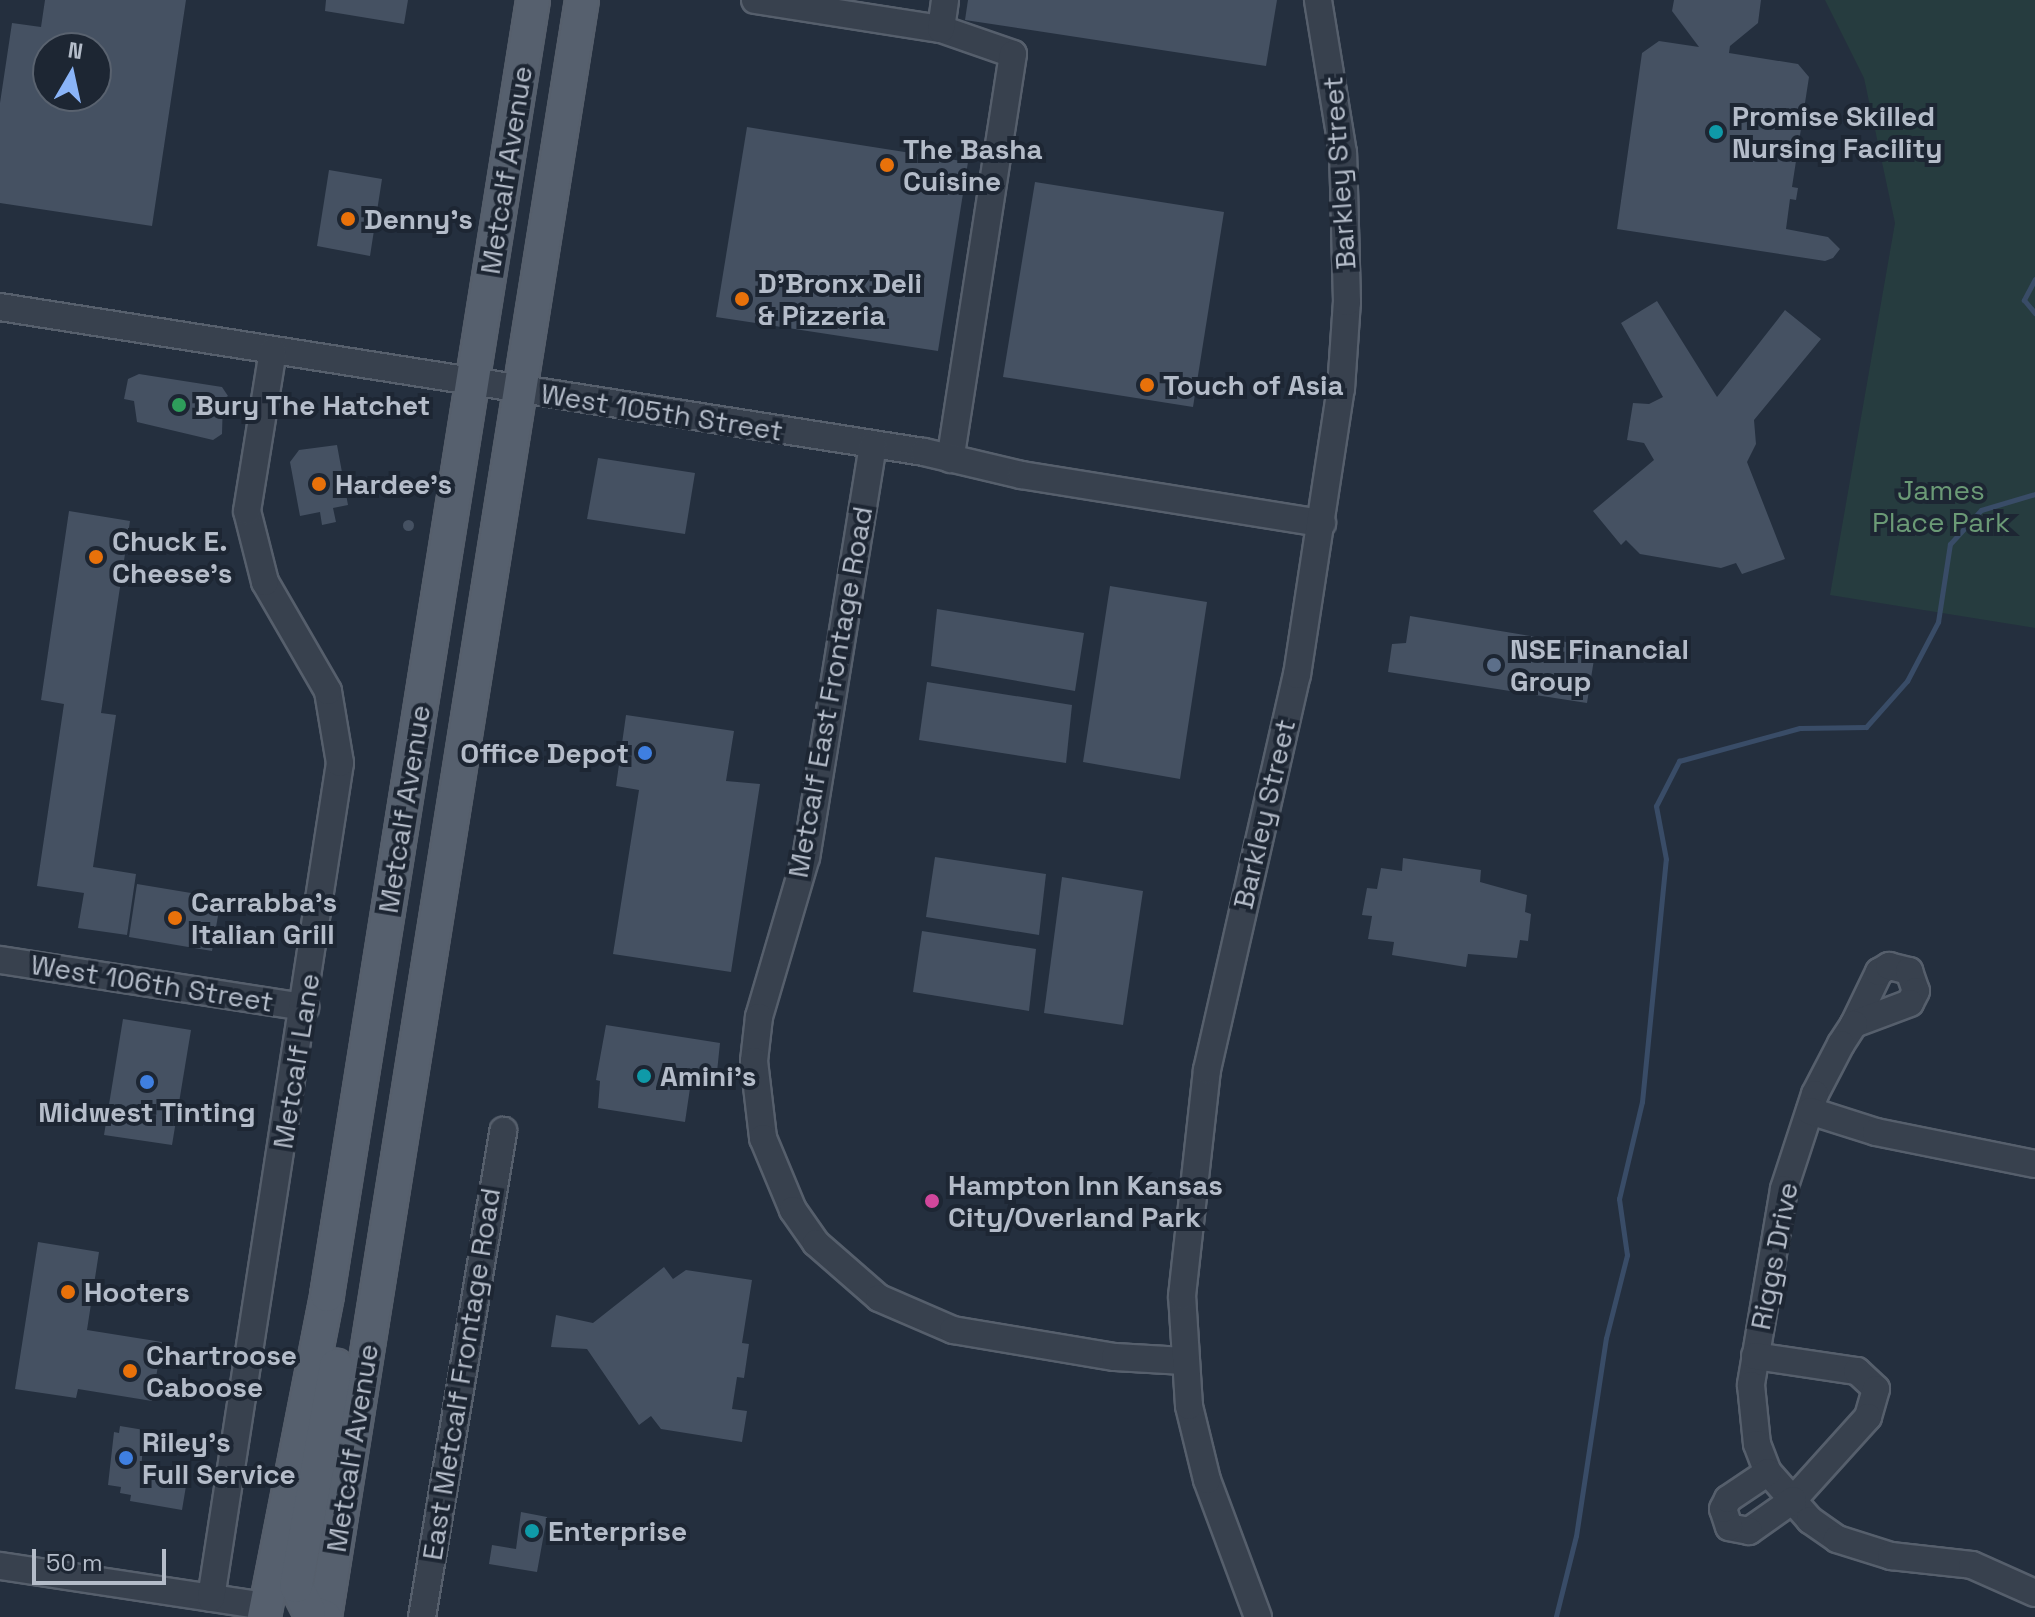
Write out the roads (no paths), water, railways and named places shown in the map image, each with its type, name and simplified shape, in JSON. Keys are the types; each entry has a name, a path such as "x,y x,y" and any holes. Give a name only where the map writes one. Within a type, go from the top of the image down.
{"main road":[{"name":"Metcalf Avenue","path":"270,1613 327,1295 533,0"},
{"name":"Metcalf Avenue","path":"325,1617 582,0"},
{"path":"325,1617 309,1611 296,1586 341,1338 327,1295"}],"street":[{"path":"755,0 941,29 1013,54 950,459"},
{"path":"941,29 945,0"},
{"name":"Barkley Street","path":"1258,1617 1207,1480 1184,1361 1186,1233 1207,1070 1297,675 1341,389 1347,289 1343,153 1318,0"},
{"name":"West 105th Street","path":"0,307 873,445 1021,475 1322,523"},
{"name":"Metcalf Lane","path":"211,1598 305,1007 340,763 328,691 265,582 247,511 273,351"},
{"name":"Metcalf East Frontage Road","path":"873,445 808,846 759,1017 754,1061 763,1138 793,1210 816,1243 841,1269 904,1311 953,1330 1033,1344 1184,1361"},
{"name":"West 106th Street","path":"0,960 305,1007"},
{"name":"Riggs Drive","path":"1854,1024 1827,1069 1810,1111 1775,1220 1750,1402 1768,1472 1793,1500 1837,1539 1864,1550 1972,1565 2035,1593"},
{"path":"1810,1111 1889,1135 2035,1164"},
{"name":"East Metcalf Frontage Road","path":"422,1617 503,1131"},
{"name":"Riggs Drive","path":"1755,1356 1857,1371 1876,1389 1868,1417 1793,1500 1749,1531 1729,1527 1723,1509 1728,1499 1768,1472"},
{"path":"0,1566 211,1598 270,1613"}],"waterway":[{"path":"2035,279 2024,300 2035,313"},
{"path":"1556,1616 1576,1536 1606,1338 1627,1255 1619,1199 1642,1102 1666,859 1656,806 1679,761 1800,728 1866,727 1907,681 1938,622 1950,544 1981,510 2035,494"}],"place":[{"name":"Promise Skilled Nursing Facility","path":"1716,132"},
{"name":"The Basha Cuisine","path":"887,165"},
{"name":"Denny's","path":"348,219"},
{"name":"D'Bronx Deli & Pizzeria","path":"742,299"},
{"name":"Touch of Asia","path":"1147,385"},
{"name":"Bury The Hatchet","path":"179,405"},
{"name":"Hardee's","path":"319,484"},
{"name":"Chuck E. Cheese's","path":"96,557"},
{"name":"NSE Financial Group","path":"1494,665"},
{"name":"Office Depot","path":"645,753"},
{"name":"Carrabba's Italian Grill","path":"175,918"},
{"name":"Amini's","path":"644,1076"},
{"name":"Midwest Tinting","path":"147,1082"},
{"name":"Hampton Inn Kansas City/Overland Park","path":"932,1201"},
{"name":"Hooters","path":"68,1292"},
{"name":"Chartroose Caboose","path":"130,1371"},
{"name":"Riley's Full Service","path":"126,1458"},
{"name":"Enterprise","path":"532,1531"}],"park label":[{"name":"James Place Park","path":"1941,506"}]}
